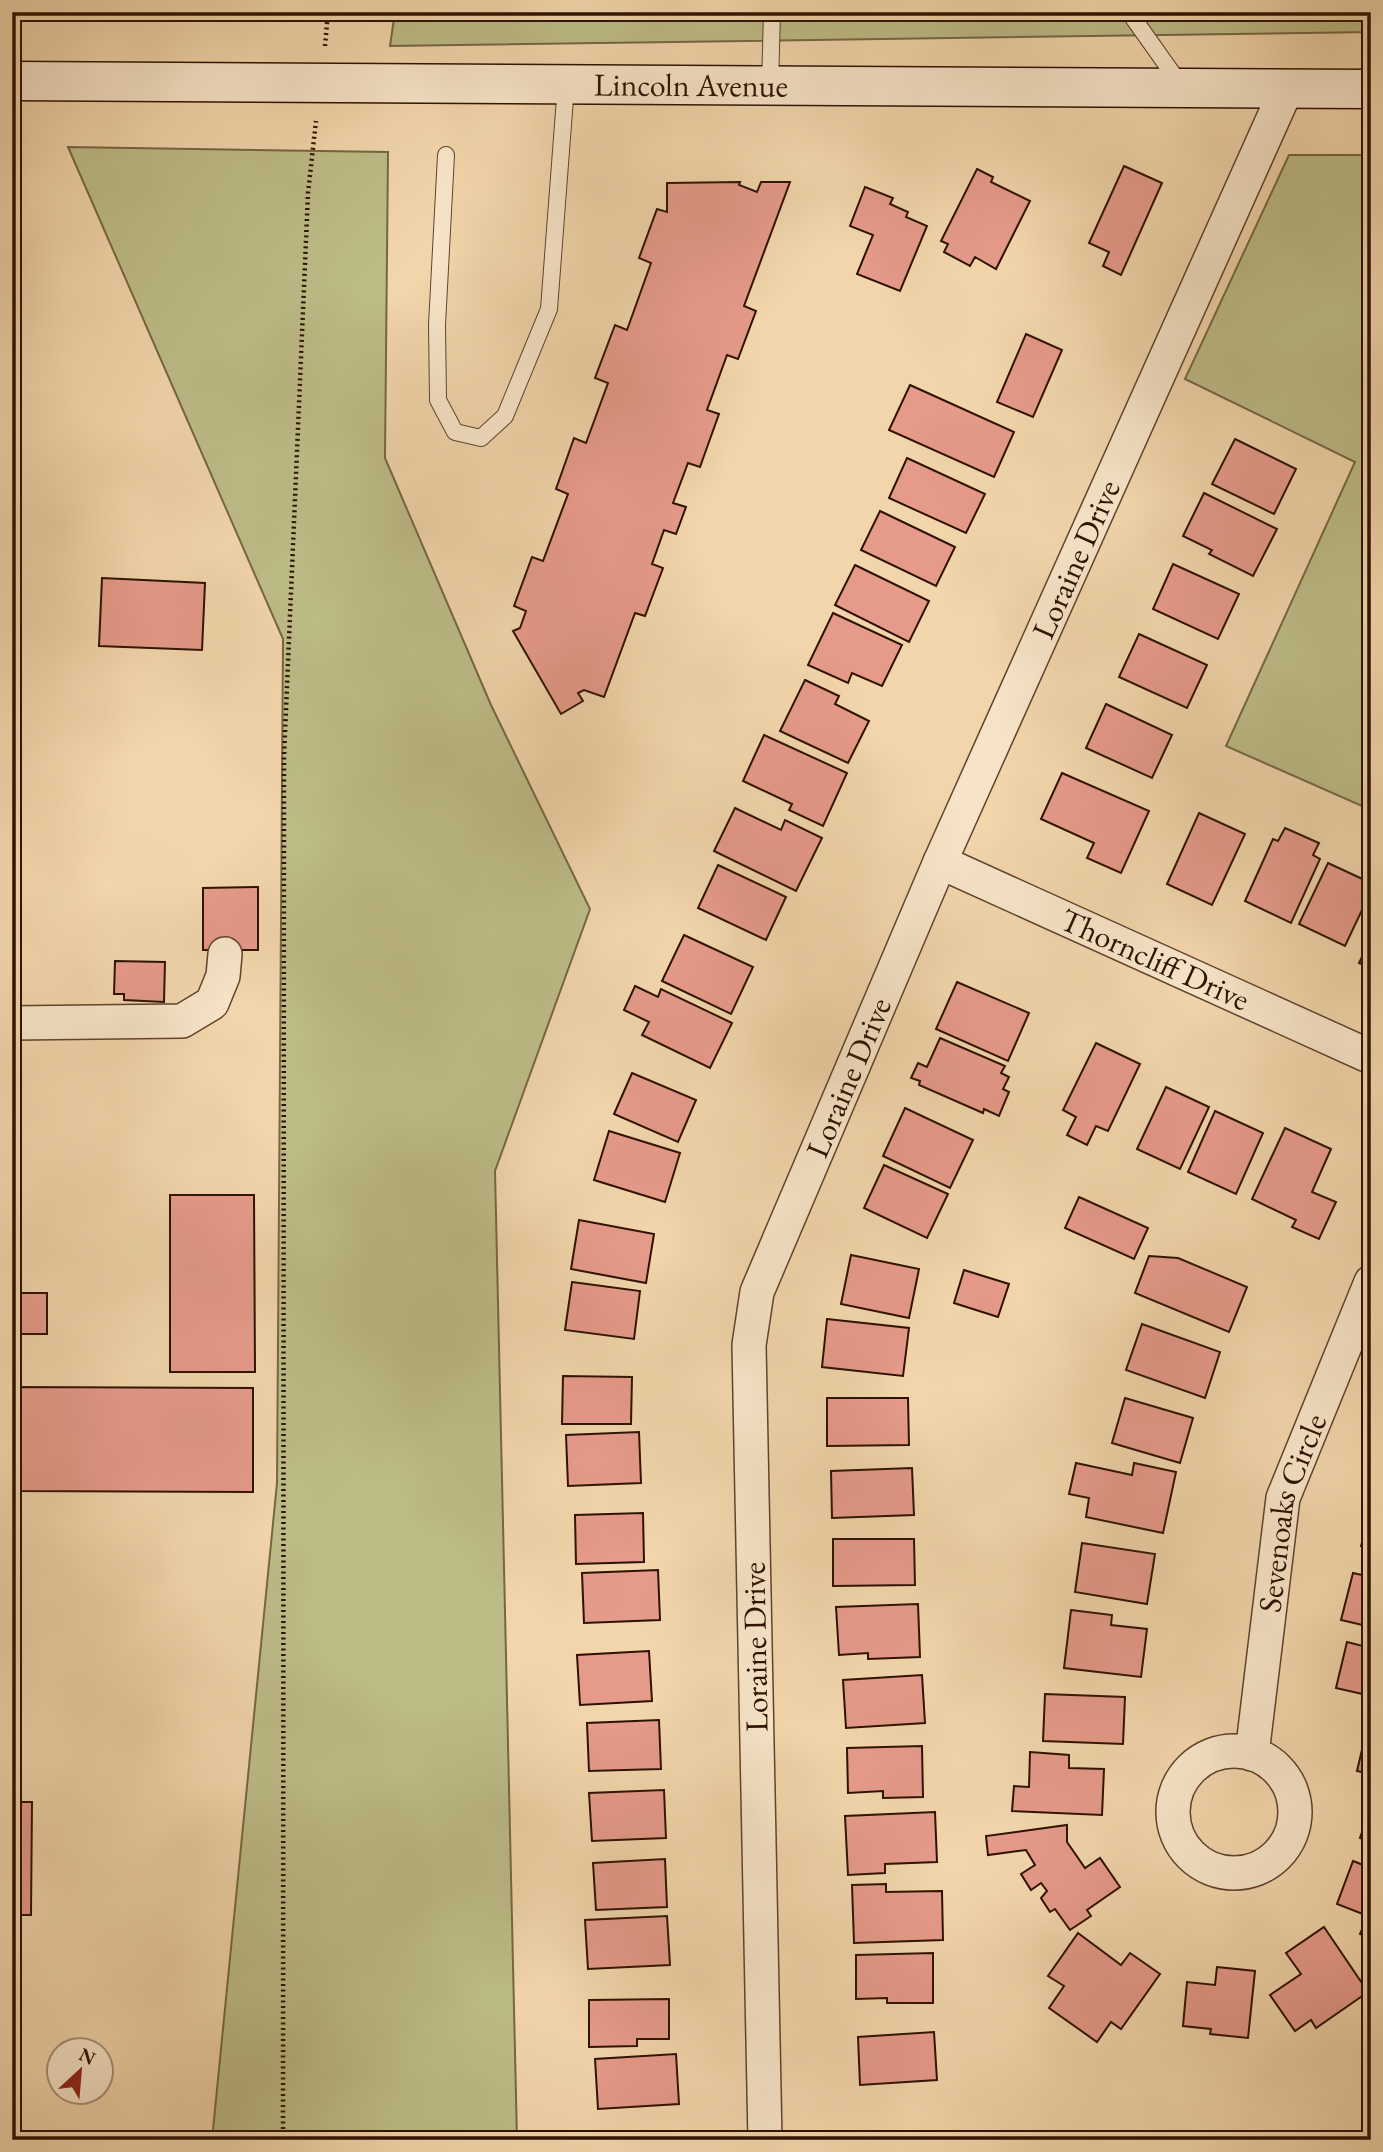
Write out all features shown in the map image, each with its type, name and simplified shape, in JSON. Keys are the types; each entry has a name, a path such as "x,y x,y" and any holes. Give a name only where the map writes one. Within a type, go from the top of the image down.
{"street":[{"name":"Lincoln Avenue","path":"12,81 1371,89"},
{"name":"Loraine Drive","path":"765,2140 749,1345 757,1292 940,862 1286,90"},
{"name":"Thorncliff Drive","path":"940,862 1371,1057"},
{"path":"12,1023 182,1021 212,1003 223,976 225,954"},
{"name":"Sevenoaks Circle","path":"1252,1754 1283,1498 1371,1282"}],"lane":[{"path":"770,86 772,12"},
{"path":"1129,12 1184,89"},
{"path":"446,155 437,325 438,400 455,432 481,439 505,416 549,309 566,85"}],"path":[{"path":"283,2140 284,757 308,193 328,12"}],"shaded area":[{"path":"395,12 1371,12 1371,32 390,46"},
{"path":"68,147 388,152 385,458 491,705 590,909 495,1171 517,2140 212,2140 277,1483 283,639"},
{"path":"1289,155 1371,155 1371,810 1226,746 1355,462 1185,379"}],"building":[{"path":"1124,166 1162,183 1121,275 1103,266 1109,252 1089,243"},
{"path":"977,169 993,177 991,182 1030,201 996,269 975,257 970,266 944,252 948,244 941,241"},
{"path":"740,182 739,185 757,192 761,182 790,182 744,306 756,311 738,359 727,355 707,410 719,414 700,467 688,463 673,503 686,507 676,534 664,530 652,564 663,568 645,616 635,613 604,697 584,690 578,693 583,701 561,714 513,631 520,628 526,611 514,606 532,557 543,561 568,494 556,489 574,438 586,443 608,383 595,378 615,325 627,330 651,263 639,258 657,209 667,212 667,183"},
{"path":"865,187 893,198 890,204 908,212 906,217 927,226 900,291 857,274 873,235 850,226"},
{"path":"1026,334 1062,350 1033,417 997,402"},
{"path":"910,385 1014,432 994,477 889,430"},
{"path":"1235,439 1296,469 1274,514 1212,484"},
{"path":"907,458 985,494 966,533 889,498"},
{"path":"1204,493 1277,529 1253,576 1209,554 1212,550 1183,536"},
{"path":"880,511 955,547 936,586 861,550"},
{"path":"1173,564 1239,594 1218,639 1153,609"},
{"path":"855,565 929,601 909,642 835,605"},
{"path":"102,578 205,583 202,650 99,646"},
{"path":"833,613 902,645 882,686 852,673 848,683 808,665"},
{"path":"1139,634 1207,665 1187,708 1119,677"},
{"path":"805,680 839,696 835,704 869,721 848,763 780,731"},
{"path":"1106,704 1172,735 1152,778 1086,748"},
{"path":"764,735 847,773 823,826 789,810 792,804 743,781"},
{"path":"1062,773 1149,811 1121,873 1087,858 1094,843 1041,819"},
{"path":"735,808 781,830 785,820 822,838 796,891 714,851"},
{"path":"1199,813 1245,834 1212,905 1167,884"},
{"path":"1285,828 1319,843 1313,855 1320,859 1291,923 1245,901 1273,839 1278,841"},
{"path":"1328,863 1371,883 1371,891 1345,946 1299,924"},
{"path":"718,865 786,897 766,940 698,908"},
{"path":"258,887 258,950 203,950 203,888"},
{"path":"12,914 16,914 15,974 12,974"},
{"path":"684,935 753,967 731,1014 662,981"},
{"path":"1371,939 1371,968 1359,963"},
{"path":"115,961 165,962 164,1002 124,1000 124,994 114,994"},
{"path":"957,982 1029,1013 1008,1061 936,1029"},
{"path":"635,986 658,997 661,989 732,1023 710,1068 642,1035 649,1022 624,1010"},
{"path":"940,1038 1005,1066 1001,1073 1009,1077 1003,1089 1009,1092 999,1116 984,1109 983,1113 919,1085 920,1081 911,1078 918,1063 927,1067"},
{"path":"1096,1043 1140,1064 1108,1131 1096,1126 1087,1145 1067,1135 1076,1117 1063,1110"},
{"path":"632,1073 696,1100 678,1142 614,1114"},
{"path":"1166,1087 1209,1107 1180,1169 1137,1149"},
{"path":"905,1108 973,1140 950,1188 883,1156"},
{"path":"1215,1111 1263,1133 1236,1194 1188,1172"},
{"path":"1285,1128 1331,1149 1312,1192 1336,1202 1319,1239 1292,1227 1296,1220 1252,1199"},
{"path":"609,1131 680,1153 665,1202 594,1180"},
{"path":"884,1165 948,1194 927,1238 864,1208"},
{"path":"170,1195 254,1195 255,1372 170,1372"},
{"path":"1079,1197 1148,1228 1134,1259 1065,1228"},
{"path":"579,1220 654,1234 646,1283 571,1269"},
{"path":"851,1255 919,1269 909,1318 841,1304"},
{"path":"1149,1256 1178,1258 1247,1287 1229,1332 1135,1293"},
{"path":"964,1270 1009,1284 998,1317 954,1303"},
{"path":"572,1282 640,1291 634,1339 565,1330"},
{"path":"12,1293 47,1293 47,1334 12,1334"},
{"path":"827,1319 909,1328 903,1376 822,1367"},
{"path":"1142,1324 1220,1352 1205,1398 1126,1370"},
{"path":"563,1376 632,1377 631,1424 562,1424"},
{"path":"12,1387 253,1388 253,1492 12,1491"},
{"path":"827,1398 908,1398 909,1445 827,1446"},
{"path":"1125,1398 1193,1418 1180,1463 1112,1443"},
{"path":"639,1432 641,1483 568,1486 566,1435"},
{"path":"1076,1463 1132,1475 1134,1463 1176,1472 1163,1533 1086,1517 1089,1498 1069,1494"},
{"path":"912,1468 914,1515 832,1518 831,1471"},
{"path":"643,1513 644,1562 576,1564 575,1515"},
{"path":"1371,1513 1371,1549 1361,1546"},
{"path":"833,1539 914,1539 915,1585 833,1586"},
{"path":"1082,1543 1155,1554 1147,1604 1075,1592"},
{"path":"658,1570 660,1620 584,1623 582,1573"},
{"path":"1353,1573 1371,1577 1371,1627 1341,1620"},
{"path":"918,1604 920,1657 868,1659 868,1653 839,1655 836,1607"},
{"path":"1071,1610 1112,1615 1111,1625 1147,1629 1141,1677 1064,1668"},
{"path":"1347,1642 1371,1648 1371,1696 1336,1688"},
{"path":"649,1651 652,1701 580,1705 577,1655"},
{"path":"922,1675 925,1723 846,1728 843,1680"},
{"path":"1045,1694 1125,1697 1123,1744 1043,1741"},
{"path":"659,1720 661,1769 589,1771 587,1723"},
{"path":"1368,1724 1371,1724 1371,1774 1357,1771"},
{"path":"922,1746 923,1797 883,1798 883,1791 848,1793 847,1748"},
{"path":"1030,1752 1069,1755 1069,1768 1104,1769 1102,1815 1012,1811 1014,1786 1029,1787"},
{"path":"664,1790 666,1838 592,1841 589,1793"},
{"path":"12,1802 32,1802 31,1915 12,1915"},
{"path":"1371,1807 1371,1842 1360,1838"},
{"path":"935,1812 937,1862 885,1864 885,1873 848,1875 845,1816"},
{"path":"1067,1825 1067,1842 1085,1868 1100,1858 1120,1887 1087,1910 1091,1916 1070,1930 1055,1909 1050,1912 1041,1898 1047,1891 1041,1883 1031,1890 1021,1874 1035,1865 1026,1850 988,1855 986,1836"},
{"path":"665,1859 667,1907 596,1910 593,1863"},
{"path":"1353,1861 1371,1868 1371,1938 1360,1934 1368,1916 1337,1904"},
{"path":"886,1884 886,1892 942,1891 943,1940 854,1943 852,1885"},
{"path":"667,1916 670,1965 588,1969 585,1920"},
{"path":"1324,1927 1368,1992 1316,2028 1311,2020 1295,2031 1270,1995 1301,1974 1286,1953"},
{"path":"1078,1933 1121,1965 1130,1953 1160,1974 1121,2029 1111,2022 1097,2042 1049,2008 1064,1986 1048,1976"},
{"path":"933,1953 933,2003 887,2003 887,1998 856,1999 856,1955"},
{"path":"1217,1967 1255,1971 1248,2038 1210,2034 1211,2029 1183,2026 1187,1982 1215,1985"},
{"path":"669,1999 669,2039 637,2039 637,2046 589,2047 589,2000"},
{"path":"934,2032 937,2080 860,2085 858,2037"},
{"path":"676,2054 679,2104 598,2109 595,2059"},
{"path":"677,2133 677,2140 603,2140 602,2137"}]}
